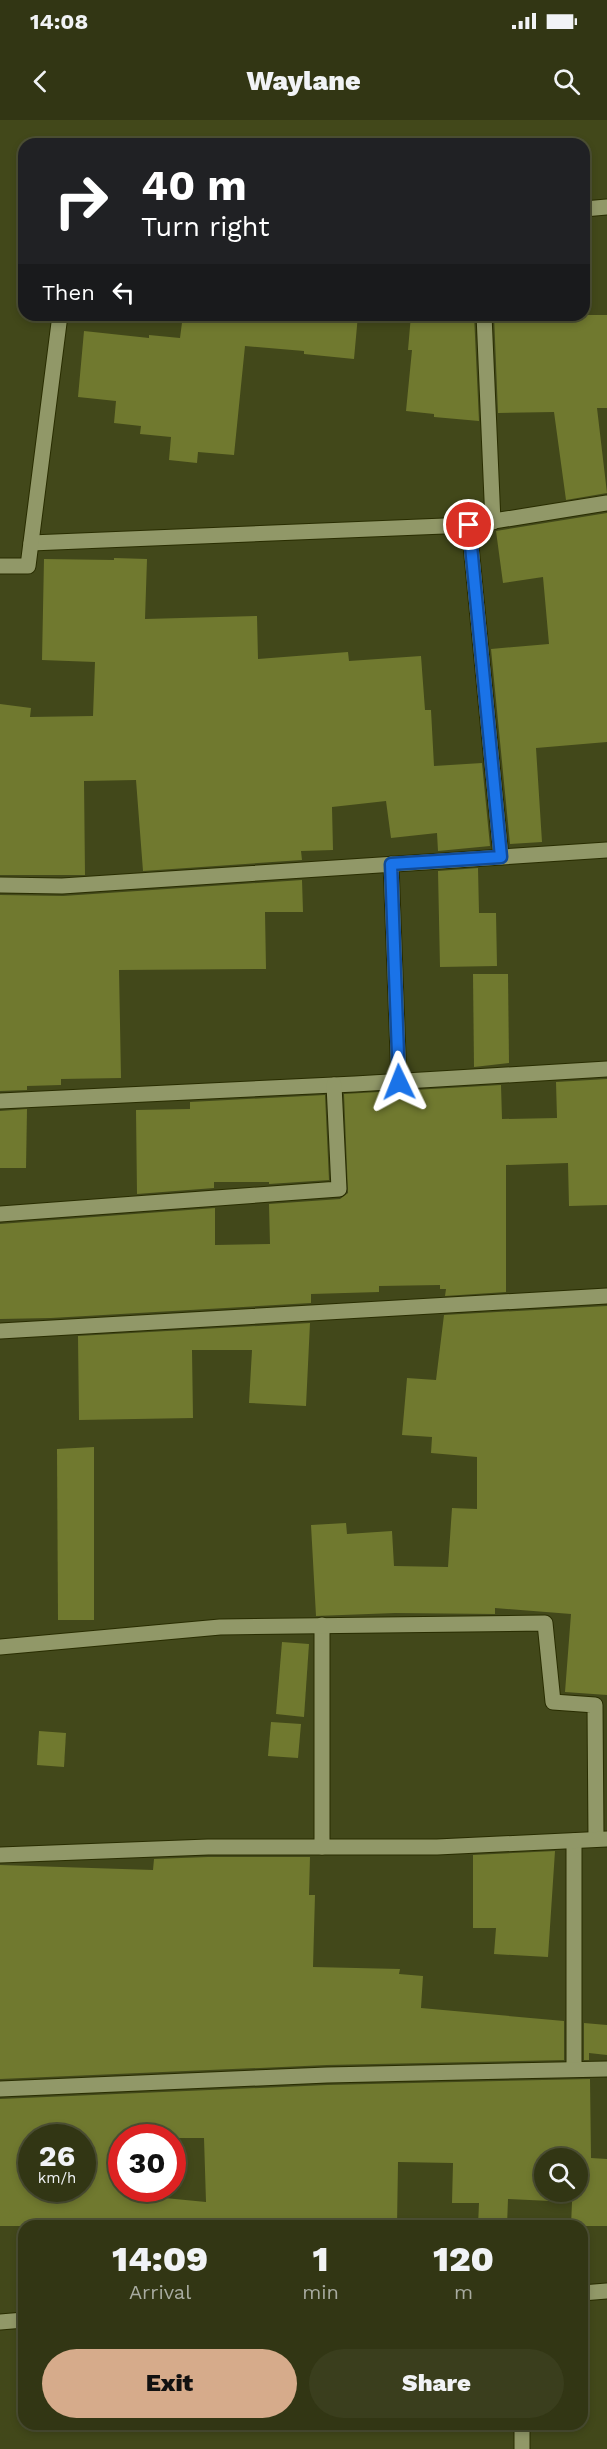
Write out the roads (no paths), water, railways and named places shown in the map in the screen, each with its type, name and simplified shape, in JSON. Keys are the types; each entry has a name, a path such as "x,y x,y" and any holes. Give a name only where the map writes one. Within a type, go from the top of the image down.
{"street":[{"path":"590,208 607,207"},
{"path":"0,566 28,566 59,321"},
{"path":"484,321 493,522"},
{"path":"31,543 469,525 607,503"},
{"path":"469,525 501,857"},
{"path":"0,885 62,886 607,850"},
{"path":"391,864 399,1082"},
{"path":"0,1101 399,1082 607,1069"},
{"path":"0,1214 339,1189 334,1085"},
{"path":"0,1331 607,1296"},
{"path":"0,1647 220,1627 545,1623 553,1702 595,1705 601,1839 437,1847 208,1847 0,1855"},
{"path":"322,1625 322,1847"},
{"path":"574,1841 574,2069"},
{"path":"0,2089 327,2075 607,2069"},
{"path":"588,2293 607,2291"},
{"path":"0,2322 18,2320"},
{"path":"522,2430 522,2449"}]}
